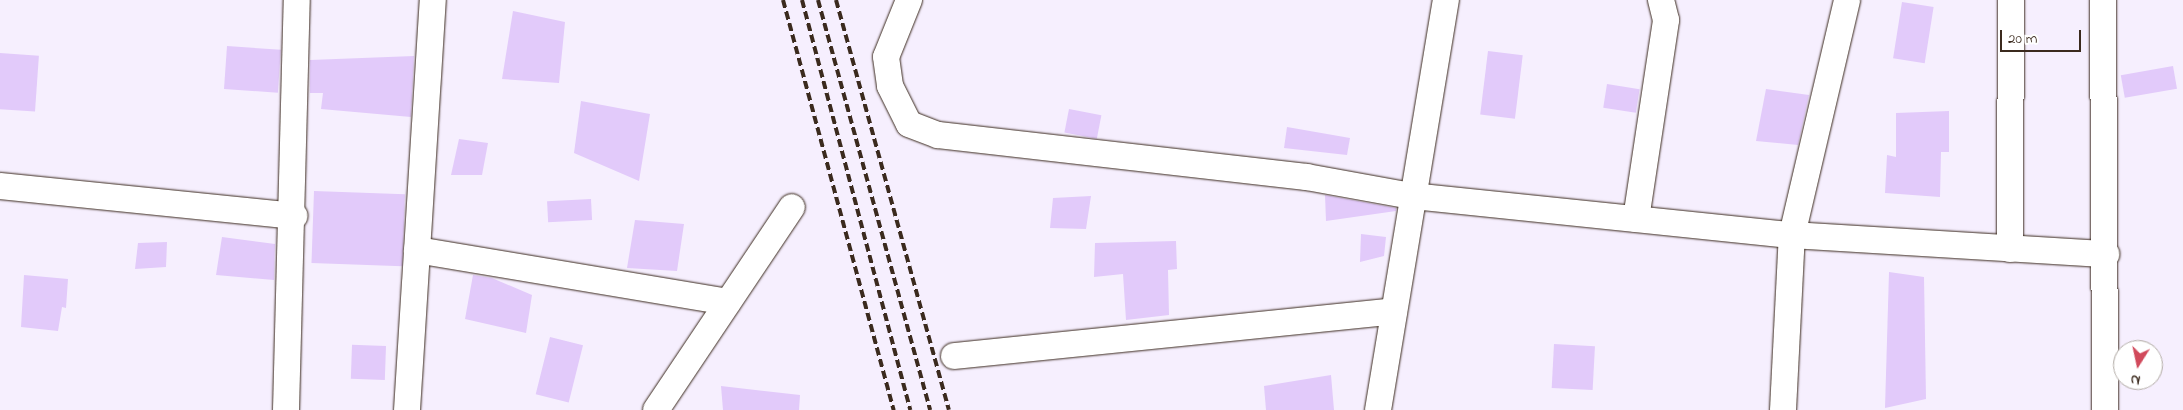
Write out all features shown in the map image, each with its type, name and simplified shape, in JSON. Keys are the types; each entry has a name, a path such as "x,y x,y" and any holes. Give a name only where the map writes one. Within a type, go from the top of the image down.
{"street":[{"path":"286,410 294,216 297,0"},
{"path":"407,410 433,0"},
{"path":"909,0 886,57 890,86 909,124 938,135 1307,177 1412,196 1792,235 2106,254"},
{"path":"1378,410 1446,0"},
{"path":"1636,219 1666,20 1661,0"},
{"path":"1783,410 1792,235 1847,0"},
{"path":"2010,249 2011,0"},
{"path":"2103,0 2106,254 2105,410"},
{"path":"0,186 294,216"},
{"path":"656,410 792,208"},
{"path":"417,250 728,302"},
{"path":"954,356 1394,311"}],"building":[{"path":"1902,2 1934,7 1925,63 1893,58"},
{"path":"513,11 565,22 559,83 502,79"},
{"path":"227,46 281,50 278,93 224,89"},
{"path":"1488,51 1523,55 1515,119 1480,115"},
{"path":"0,53 39,56 35,112 0,109"},
{"path":"414,56 411,117 321,109 323,93 310,93 310,60"},
{"path":"2173,66 2177,89 2125,98 2121,75"},
{"path":"1607,84 1640,89 1636,113 1603,108"},
{"path":"1766,89 1809,95 1798,145 1756,141"},
{"path":"581,101 650,114 639,181 574,153"},
{"path":"1069,109 1101,115 1097,139 1064,133"},
{"path":"1949,111 1949,152 1941,152 1940,197 1885,193 1887,155 1896,157 1896,113"},
{"path":"1287,127 1350,138 1347,155 1284,148"},
{"path":"459,139 488,143 482,175 451,175"},
{"path":"314,191 405,194 402,266 311,263"},
{"path":"1325,195 1396,208 1396,211 1326,221"},
{"path":"1091,196 1086,229 1050,228 1053,198"},
{"path":"591,199 592,220 548,222 547,201"},
{"path":"635,220 684,224 677,271 627,268"},
{"path":"1361,234 1386,237 1384,256 1360,262"},
{"path":"222,237 275,244 274,280 216,275"},
{"path":"1176,241 1177,269 1168,270 1169,315 1126,320 1123,274 1094,277 1095,243"},
{"path":"167,242 166,267 135,269 138,243"},
{"path":"1889,272 1924,277 1926,399 1885,408"},
{"path":"24,275 68,279 66,308 62,307 58,331 21,327"},
{"path":"473,275 492,278 532,295 526,333 465,319"},
{"path":"550,337 583,345 569,402 536,394"},
{"path":"1554,344 1595,346 1593,390 1552,388"},
{"path":"352,345 386,346 385,380 351,379"},
{"path":"1331,375 1334,410 1266,410 1264,386"},
{"path":"721,386 800,395 799,410 723,410"}],"railway":[{"path":"783,0 894,410"},
{"path":"802,0 910,410"},
{"path":"818,0 930,410"},
{"path":"836,0 949,410"}]}
